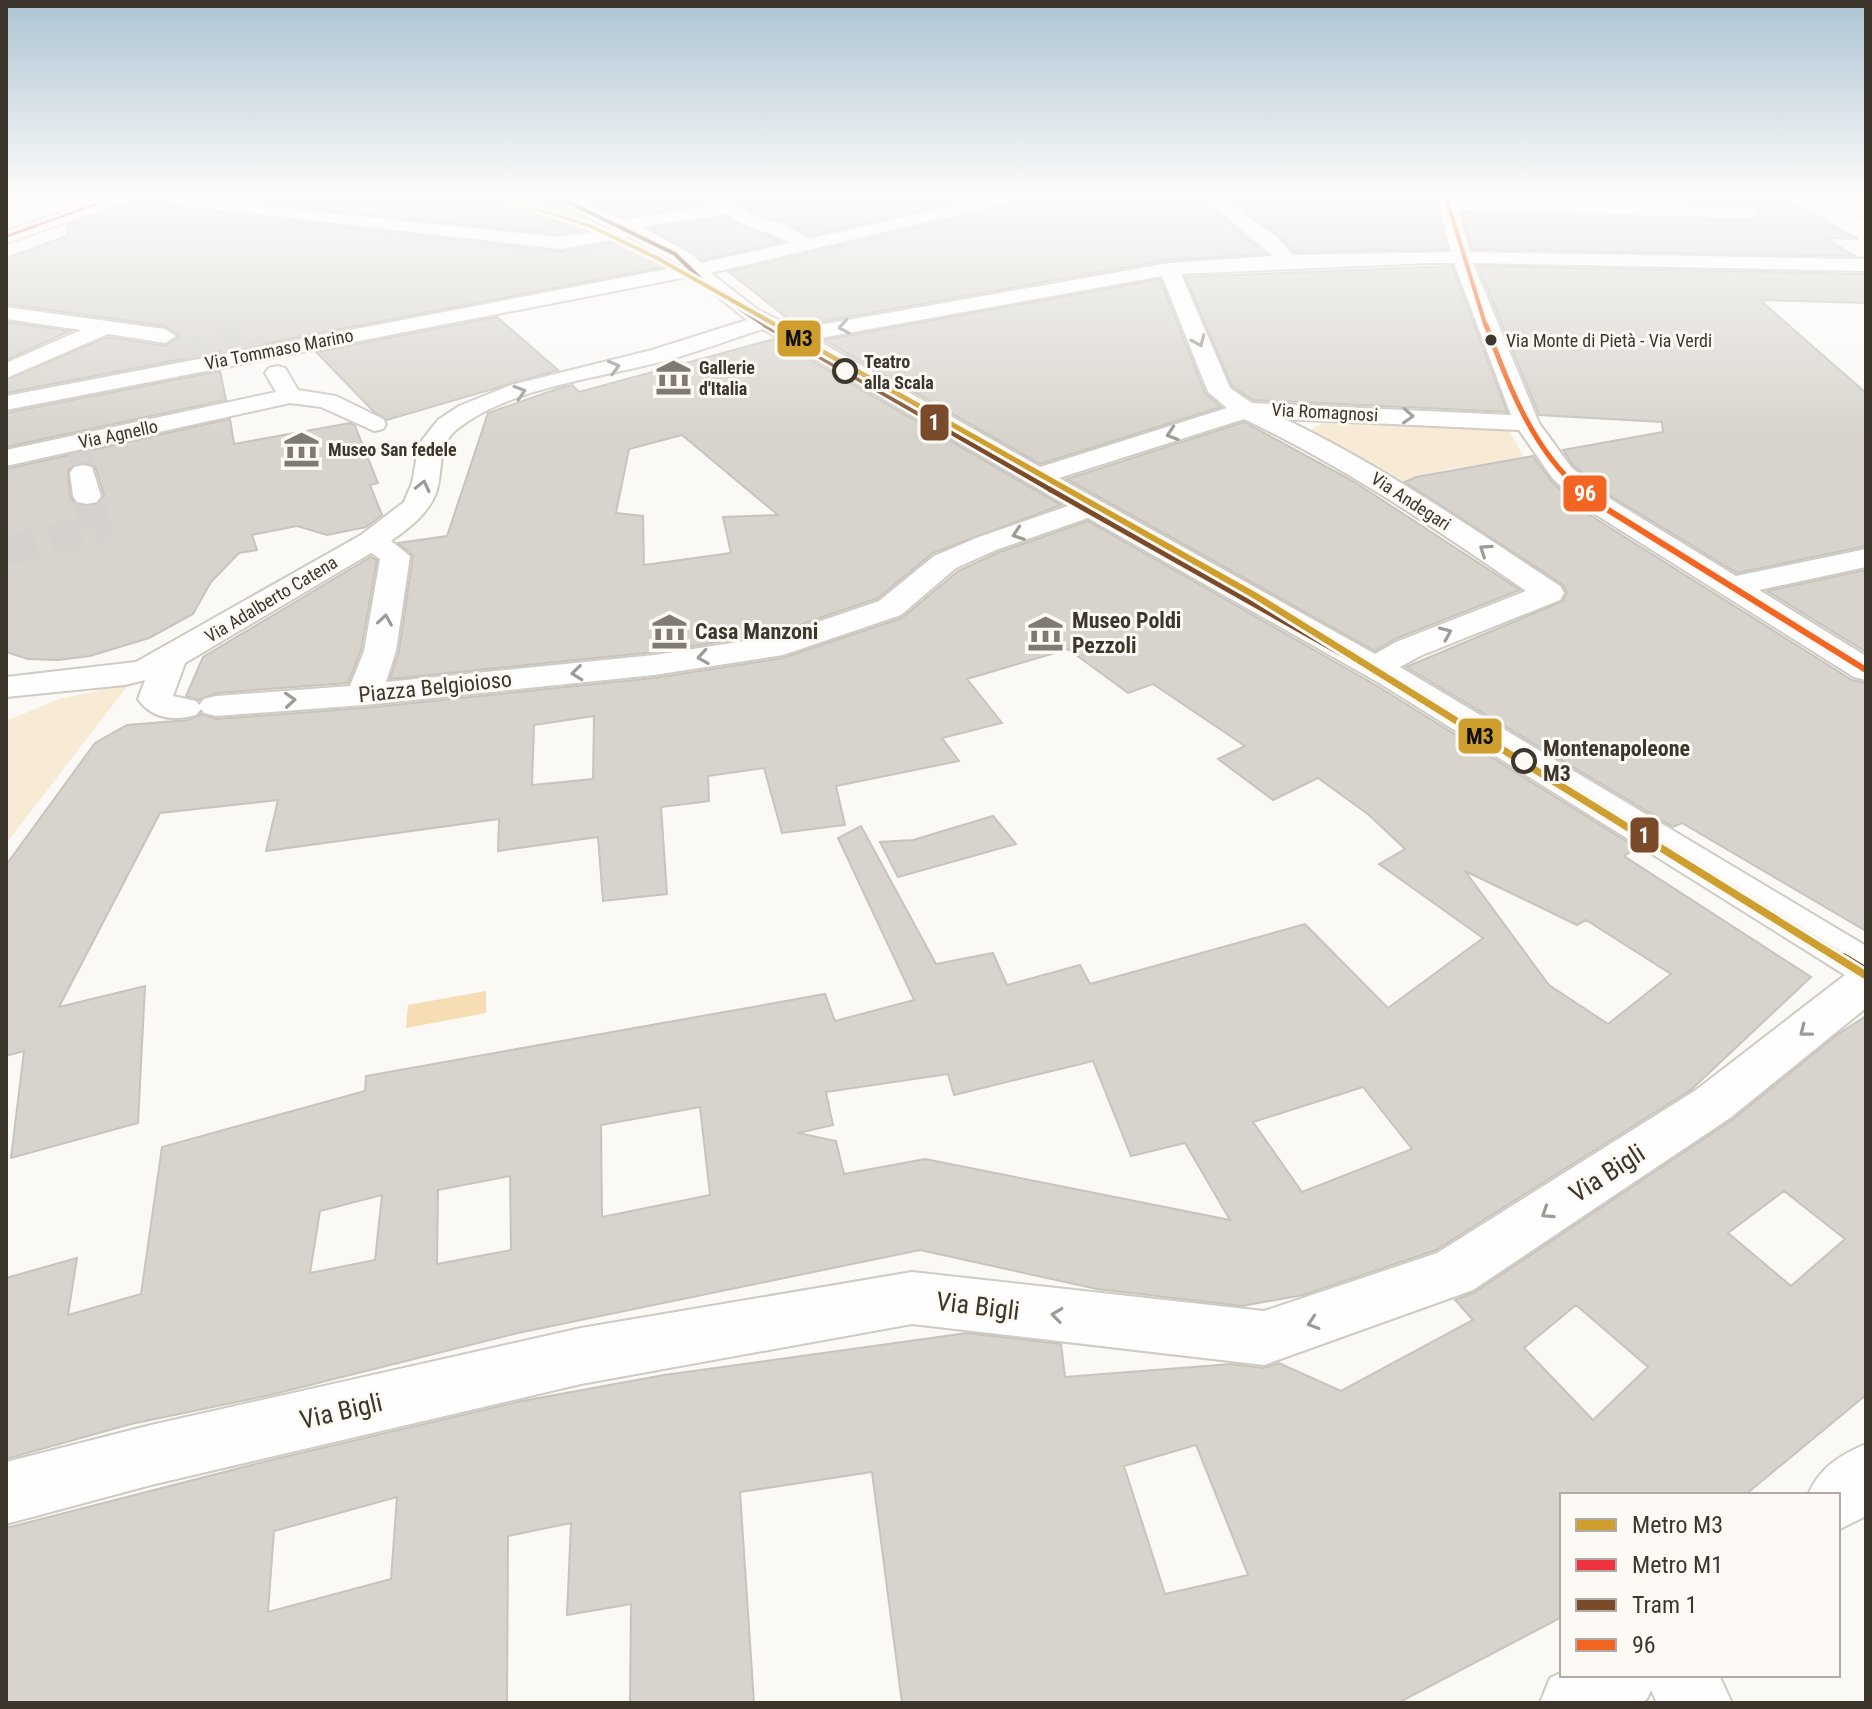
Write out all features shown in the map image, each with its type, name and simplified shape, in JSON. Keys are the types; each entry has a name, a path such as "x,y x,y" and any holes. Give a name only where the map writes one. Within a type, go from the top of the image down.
{"street":[{"name":"Via Tommaso Marino","path":"78,440 190,362 654,277"},
{"path":"705,277 717,289 779,329 1201,572 1376,667 1866,967"},
{"name":"Via Adalberto Catena","path":"6,687 125,675 170,658 371,541 396,524 419,502 432,441 449,424 475,409 566,379 779,329 1119,277"},
{"name":"Via Andegari","path":"1172,277 1220,392 1246,410 1325,448 1397,490 1549,593 1443,634 1376,667"},
{"path":"1469,277 1527,423 1552,460 1578,490 1866,670"},
{"path":"6,313 114,324 165,336"},
{"path":"7,374 114,324"},
{"path":"262,349 290,396 327,401 374,424"},
{"path":"7,374 68,385 78,440"},
{"name":"Via Agnello","path":"6,458 290,396"},
{"path":"6,403 78,440"},
{"name":"Via Romagnosi","path":"1037,477 1246,410 1527,423"},
{"name":"Piazza Belgioioso","path":"170,658 155,699 169,708 364,695 654,665 783,645 890,608 945,562 986,544 1091,508"},
{"path":"364,695 380,651 395,556 371,541"},
{"path":"1730,587 1866,558"},
{"path":"6,711 63,683"},
{"name":"Via Bigli","path":"6,1493 151,1455 581,1356 912,1298 1264,1338 1454,1272 1713,1104 1866,983"},
{"path":"1840,1497 1866,1475"},
{"path":"1575,1703 1620,1677"},
{"path":"1680,1677 1697,1703"}],"shaded area":[{"path":"1324,417 1509,430 1527,463 1445,470 1399,485 1307,432 1324,422"},
{"path":"129,684 6,840 6,721 59,699"},
{"path":"486,991 486,1013 406,1028 408,1005"}],"building":[{"path":"6,277 613,277 6,393 6,379 108,337 165,346 179,337 165,326 6,304"},
{"path":"735,277 1074,277 797,326"},
{"path":"1185,277 1456,277 1507,412 1253,400 1232,386"},
{"path":"1482,277 1866,277 1866,303 1760,300 1866,393 1866,546 1737,573 1609,495 1573,465 1563,450 1663,432 1662,422 1539,415"},
{"path":"1160,279 1205,393 1221,407 1040,464 824,340"},
{"path":"497,317 558,370 387,420 374,412 316,352"},
{"path":"6,322 70,331 6,360"},
{"path":"774,339 1061,505 933,553 878,598 776,633 654,652 390,679 399,651 413,556 398,543 447,536 488,413 572,385 579,392","holes":["682,435 778,515 723,517 731,553 644,565 643,516 616,513 629,449"]},
{"path":"220,371 226,400 6,447 6,413"},
{"path":"230,419 234,444 350,423 355,426 378,483 370,485 382,515 366,527 327,535 297,526 252,535 257,550 239,553 211,582 193,614 149,638 90,656 58,660 28,659 6,652 6,469","holes":["82,462 95,466 104,495 98,505 76,505 70,496 68,471 73,464"]},
{"path":"1244,422 1353,481 1520,590 1395,639 1375,651 1067,479"},
{"path":"1533,456 1551,481 1585,512 1852,680 1866,683 1866,931 1682,823 1673,827 1406,667 1563,601 1567,592 1562,584 1405,482 1416,477"},
{"path":"1088,521 1379,687 1637,848 1624,856 1811,977 1692,1089 1436,1250 1303,1295 1242,1306 1097,1289 920,1250 518,1333 270,1395 131,1424 6,1459 6,1278 77,1258 68,1315 141,1294 162,1147 365,1091 366,1076 825,994 835,1021 914,1000 838,838 861,826 936,964 993,953 1007,985 1080,965 1090,984 1305,924 1388,1008 1483,938 1379,864 1405,849 1369,815 1318,778 1273,800 1218,759 1245,746 1153,684 1128,693 1068,649 967,679 1002,723 942,738 959,761 836,786 845,825 782,833 764,768 708,776 709,801 661,807 667,894 603,901 598,837 498,851 499,819 266,851 278,800 160,813 59,1007 145,986 138,1123 11,1158 24,1051 6,1056 6,865 95,743 127,725 188,720 201,714 216,719 364,708 654,678 783,658 902,618 958,571 997,553","holes":["594,716 593,779 532,785 534,725","1465,871 1577,925 1586,920 1671,974 1608,1024 1549,985","1093,1061 1131,1156 1185,1143 1230,1220 925,1159 844,1174 836,1141 798,1133 833,1125 826,1092 948,1074 954,1095","1363,1087 1412,1149 1302,1192 1253,1122","700,1107 710,1195 602,1217 601,1125","510,1176 511,1250 437,1264 438,1190","382,1195 375,1260 310,1273 320,1211"]},
{"path":"371,557 377,560 361,650 348,683 216,693 199,700 186,696 203,657"},
{"path":"1866,570 1866,652 1767,591"},
{"path":"993,816 1016,844 898,877 880,842 913,840"},
{"path":"1866,1016 1866,1395 1747,1493 1560,1493 1560,1618 1398,1703 902,1703 872,1472 740,1492 754,1703 630,1703 631,1604 567,1615 571,1523 508,1536 507,1703 6,1703 6,1528 271,1460 522,1401 664,1375 967,1333 1061,1344 1065,1377 1231,1364 1264,1368 1279,1363 1341,1391 1473,1320 1455,1300 1475,1292 1732,1120 1838,1034","holes":["1784,1191 1845,1239 1791,1286 1728,1233","1576,1305 1648,1367 1593,1420 1524,1348","1196,1445 1248,1575 1165,1594 1124,1466","397,1497 391,1579 268,1612 274,1531"]}],"tunnel":[{"path":"185,349 254,336 260,346"},
{"path":"80,448 83,473"},
{"path":"6,551 96,529 87,496"}],"metro line":[{"name":"M3","path":"690,277 1254,595 1866,976"}],"tram line":[{"name":"1","path":"698,277 744,313 1087,510 1373,668 1866,972"}],"transit line":[{"name":"96","path":"1469,277 1491,340 1522,410 1540,442 1573,484 1597,503 1866,670"}],"place":[{"name":"Via Monte di Pietà - Via Verdi","path":"1491,340"},
{"name":"Teatro alla Scala","path":"845,371"},
{"name":"Gallerie d'Italia","path":"673,377"},
{"name":"Museo San fedele","path":"302,449"},
{"name":"Casa Manzoni","path":"669,631"},
{"name":"Museo Poldi Pezzoli","path":"1046,633"},
{"name":"Montenapoleone M3","path":"1524,761"}]}
